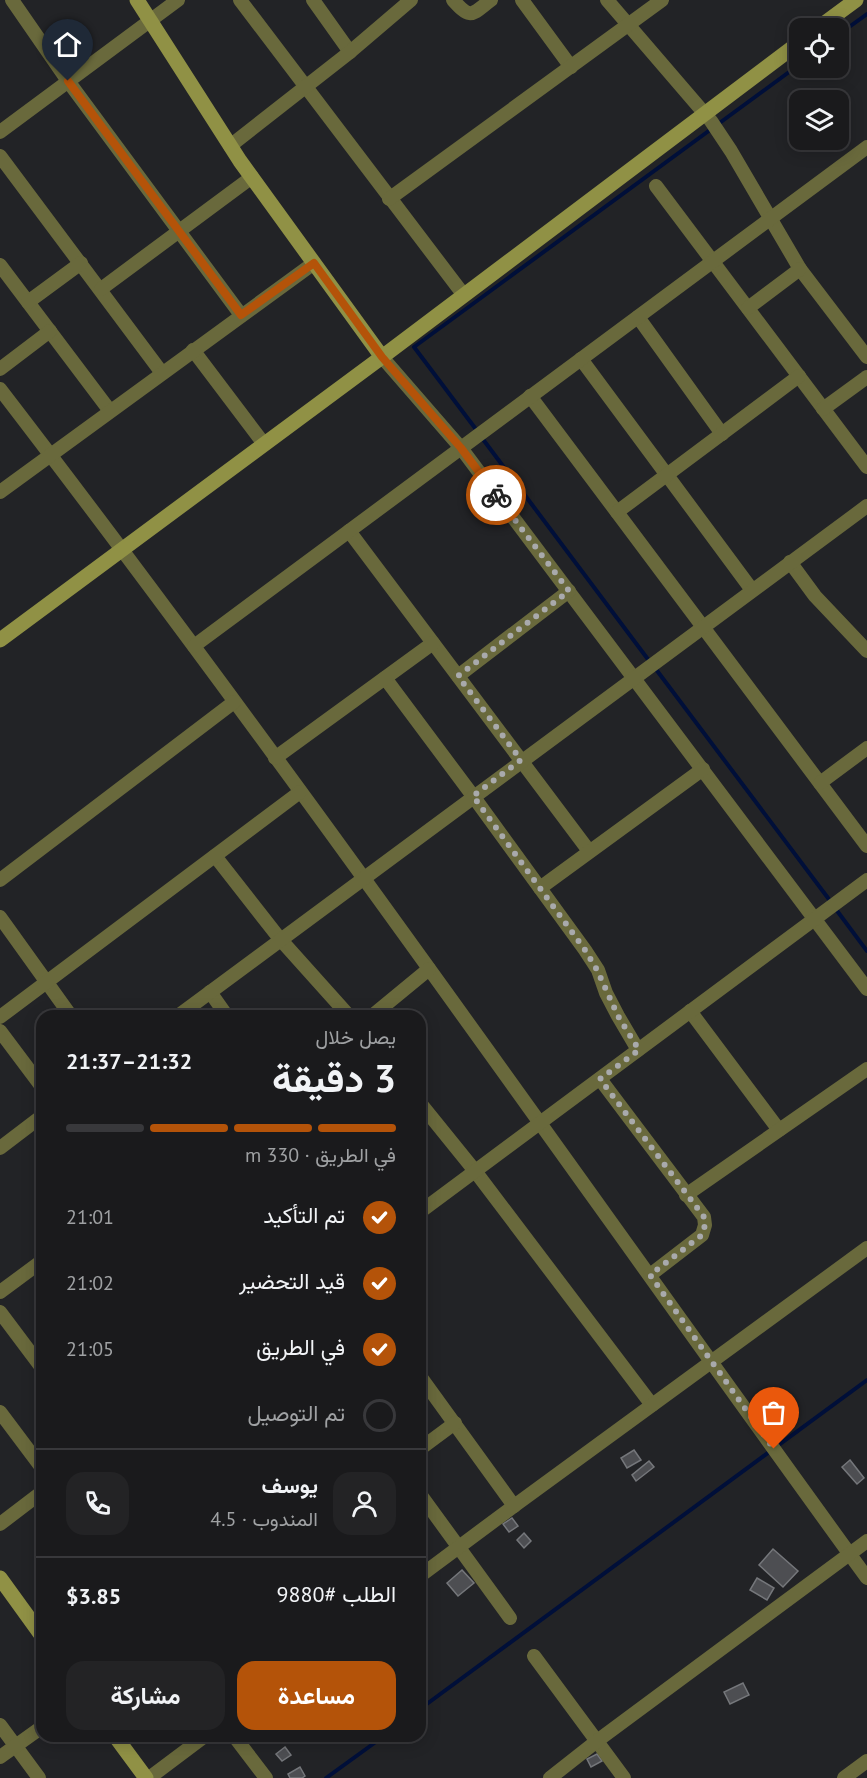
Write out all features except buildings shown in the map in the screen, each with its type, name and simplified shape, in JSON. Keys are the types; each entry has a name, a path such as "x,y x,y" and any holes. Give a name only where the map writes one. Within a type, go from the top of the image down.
{"main road":[{"path":"137,0 230,146 382,357"},
{"path":"832,18 856,0"},
{"path":"0,640 382,357 789,50"},
{"path":"0,1578 36,1628"},
{"path":"120,1742 148,1778"}],"street":[{"path":"12,0 68,81 241,315"},
{"path":"0,132 178,0"},
{"path":"240,0 463,294"},
{"path":"313,0 350,52"},
{"path":"230,146 350,52 411,0"},
{"path":"453,0 469,14 491,0"},
{"path":"522,0 571,66"},
{"path":"607,0 627,26 704,112 723,138 800,269 867,357"},
{"path":"389,199 662,0"},
{"path":"194,646 867,147"},
{"path":"0,156 162,373"},
{"path":"100,289 252,177"},
{"path":"656,186 867,467"},
{"path":"28,302 81,263"},
{"path":"0,492 314,263"},
{"path":"0,265 110,411"},
{"path":"748,308 800,269"},
{"path":"638,317 722,434"},
{"path":"0,369 50,331"},
{"path":"193,350 264,444"},
{"path":"382,357 461,448 867,988"},
{"path":"581,359 752,590"},
{"path":"617,512 799,376"},
{"path":"824,409 867,377"},
{"path":"0,389 194,646 541,1123 867,1578"},
{"path":"530,396 867,846"},
{"path":"186,1010 634,676 867,506"},
{"path":"349,531 589,851"},
{"path":"790,562 815,596 867,651"},
{"path":"458,676 569,591"},
{"path":"275,758 434,643"},
{"path":"385,678 589,956 618,1016 639,1050"},
{"path":"0,880 234,702"},
{"path":"820,783 867,748"},
{"path":"540,888 703,769"},
{"path":"0,1017 300,792"},
{"path":"215,856 280,939 344,1010"},
{"path":"426,1208 867,880"},
{"path":"0,917 67,1010"},
{"path":"379,1010 429,969"},
{"path":"210,992 223,1010"},
{"path":"690,1011 779,1130"},
{"path":"0,1031 36,1079"},
{"path":"686,1195 867,1069"},
{"path":"600,1079 704,1217 705,1225 702,1235 650,1275"},
{"path":"426,1110 475,1171 652,1405"},
{"path":"0,1148 36,1121"},
{"path":"426,1572 867,1248"},
{"path":"0,1293 36,1266"},
{"path":"0,1312 36,1360"},
{"path":"426,1384 514,1506"},
{"path":"0,1412 36,1460"},
{"path":"426,1445 455,1423"},
{"path":"0,1524 36,1497"},
{"path":"426,1502 510,1618"},
{"path":"550,1778 867,1541"},
{"path":"534,1656 624,1778"},
{"path":"0,1725 39,1778"},
{"path":"0,1757 36,1731"},
{"path":"148,1778 197,1742"},
{"path":"239,1742 266,1778"},
{"path":"844,1778 867,1761"}],"waterway":[{"path":"849,27 867,14"},
{"path":"478,432 414,347 789,72"},
{"path":"482,438 650,662"},
{"path":"655,668 831,902"},
{"path":"835,908 867,951"},
{"path":"426,1705 867,1380"},
{"path":"326,1778 376,1742"}],"way so far":[{"path":"496,495 569,591 458,676 521,760 473,796 585,950 618,1016 639,1050 600,1079 704,1217 705,1225 702,1235 650,1275 774,1449"}],"route":[{"path":"68,81 241,315 314,263 382,357 461,448 496,495"}]}
